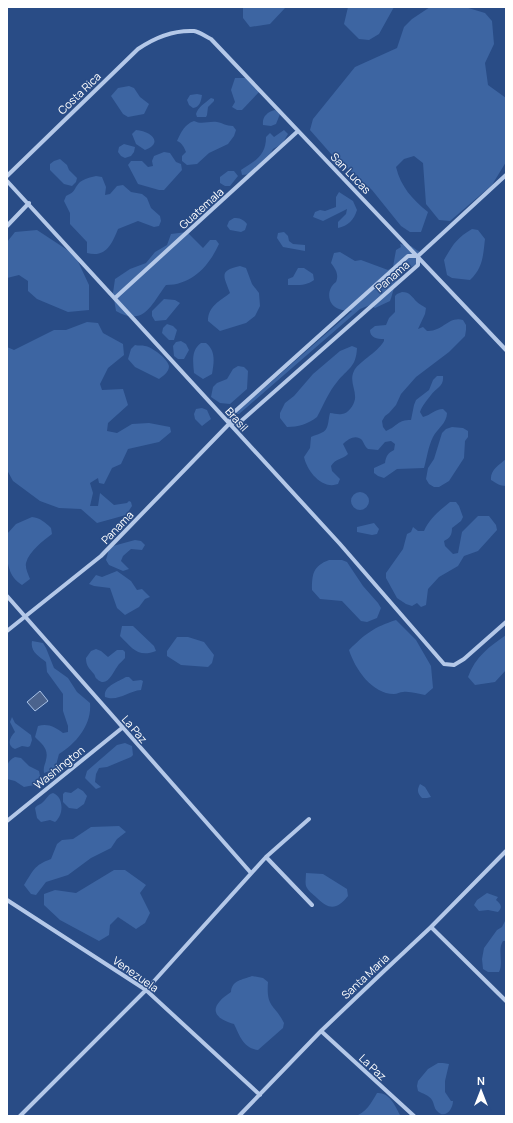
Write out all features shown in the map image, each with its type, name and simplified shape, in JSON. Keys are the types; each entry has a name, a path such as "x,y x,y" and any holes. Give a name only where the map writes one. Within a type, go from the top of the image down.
{"street":[{"name":"San Lucas","path":"171,34 196,31 211,39 506,350"},
{"name":"Costa Rica","path":"7,176 138,49 151,40 171,34"},
{"name":"Guatemala","path":"115,298 298,131"},
{"path":"418,256 506,175"},
{"name":"Brasil","path":"7,181 29,203 340,544 444,664 454,665 464,659 506,622"},
{"path":"7,226 29,203"},
{"name":"Panama","path":"7,631 101,556 229,424 232,414 408,256 418,256 418,265 240,422 229,424"},
{"name":"La Paz","path":"7,596 251,873"},
{"name":"Washington","path":"7,821 122,728"},
{"path":"20,1116 146,990 266,857 309,819"},
{"name":"Santa Maria","path":"239,1116 321,1031 431,927 506,851"},
{"path":"266,857 312,905"},
{"name":"Venezuela","path":"7,900 146,990 260,1095"},
{"path":"431,927 506,1001"},
{"name":"La Paz","path":"321,1031 414,1116"}],"shaded area":[{"path":"243,7 286,7 270,24 250,27 243,18"},
{"path":"348,7 394,7 379,34 369,40 359,39 344,24"},
{"path":"430,7 465,7 485,13 492,21 494,44 485,63 488,85 506,98 506,162 492,185 450,221 439,220 426,204 423,163 414,156 404,159 396,167 401,181 412,197 428,212 421,232 410,232 401,226 372,190 332,155 310,130 313,119 355,67 397,48 404,27 412,19"},
{"path":"235,78 247,78 260,91 242,110 237,110 232,107 235,102 231,90"},
{"path":"129,86 134,88 140,97 149,104 144,114 128,117 123,114 111,96 118,88"},
{"path":"190,95 202,95 200,103 193,108 189,105 187,100"},
{"path":"211,98 214,99 214,101 208,107 206,117 197,117 196,114 198,109"},
{"path":"275,110 280,114 276,124 271,126 263,125 263,120 266,115"},
{"path":"194,121 200,123 217,122 228,126 233,126 236,130 234,136 228,144 209,153 197,164 187,165 182,161 182,156 186,152 184,147 177,141 186,126"},
{"path":"136,130 150,135 153,138 154,144 145,150 136,144 132,134"},
{"path":"284,130 288,134 282,144 273,149 268,158 253,174 242,175 241,170 255,161 262,153 266,144 266,137 270,133 274,137"},
{"path":"124,144 135,147 131,156 125,158 118,152 119,147"},
{"path":"164,152 170,153 176,162 181,164 182,170 164,190 138,184 128,165 131,161 142,161 148,167 153,166 152,161 154,156"},
{"path":"60,159 67,165 69,170 77,178 76,182 72,186 64,184 50,170 50,164"},
{"path":"228,171 234,171 238,176 230,186 225,186 220,183 220,177"},
{"path":"96,176 102,177 106,187 105,195 110,194 117,186 123,185 131,192 142,194 147,198 151,208 160,216 161,221 159,226 154,227 138,221 118,229 111,245 104,252 94,254 87,253 87,242 70,224 70,213 64,201 66,196 73,191 80,182"},
{"path":"339,192 353,201 357,210 350,222 345,226 338,228 338,222 346,214 347,209 323,221 313,217 315,212 320,210 325,211 336,207 336,197"},
{"path":"234,218 241,219 246,222 247,224 245,230 241,232 230,230 227,226 229,221"},
{"path":"472,229 478,230 485,239 483,256 478,271 470,280 452,278 447,275 444,260 456,242"},
{"path":"37,230 75,255 89,285 89,310 68,312 37,299 28,291 28,281 19,275 7,278 7,242 15,232"},
{"path":"187,232 203,248 210,240 216,240 219,244 205,267 192,278 184,282 166,285 146,312 140,315 126,315 116,311 113,293 115,279 130,269 146,263 155,252 167,245 171,234"},
{"path":"284,232 288,236 289,241 293,244 305,245 305,251 283,247 277,238 278,233"},
{"path":"400,244 411,246 421,253 418,264 400,274 396,281 390,301 375,308 370,305 360,309 239,414 237,414 237,412 352,311 339,309 330,301 329,293 336,282 337,277 336,270 331,263 334,253 340,252 355,261 361,260 388,270 393,267 396,250 401,247"},
{"path":"240,266 246,268 252,284 259,293 260,306 255,316 246,323 220,331 208,321 210,311 215,304 230,293 224,275 226,272"},
{"path":"298,268 304,268 313,274 314,280 305,284 288,285 288,279 293,277"},
{"path":"402,292 409,294 418,303 426,308 425,314 418,329 423,327 427,331 433,331 453,320 458,319 463,320 466,325 466,330 465,336 449,352 416,377 401,394 396,405 382,421 383,427 386,431 400,422 411,420 416,400 429,390 433,380 437,376 443,376 442,383 426,401 420,412 423,417 443,409 447,413 447,417 431,441 424,468 397,469 384,478 378,476 374,473 374,468 385,463 390,452 394,450 395,444 391,441 385,442 378,450 368,449 360,438 355,437 343,444 348,454 331,466 332,471 340,479 338,484 332,485 321,482 308,468 304,457 310,448 311,437 326,430 330,413 344,414 352,406 355,399 352,382 354,371 377,350 384,341 384,339 376,338 371,335 370,330 375,326 386,325 389,318 395,312 395,296"},
{"path":"164,299 175,300 180,303 166,320 155,321 152,316 152,311"},
{"path":"87,322 98,323 103,333 123,344 124,355 108,368 100,384 102,390 123,389 128,405 108,423 107,431 117,433 132,424 149,423 170,427 171,432 159,442 128,449 121,464 112,468 104,484 99,483 98,478 90,483 93,493 90,506 98,506 100,493 114,505 127,503 129,501 131,502 132,506 126,515 97,523 81,509 59,508 40,501 13,481 7,470 7,347 14,350 54,330 66,330"},
{"path":"167,324 173,326 177,330 174,340 169,340 162,333 163,328"},
{"path":"181,341 186,344 189,350 184,359 178,359 174,356 173,346 176,342"},
{"path":"201,343 206,343 209,346 214,357 212,374 203,379 194,373 193,365 194,353"},
{"path":"135,345 148,347 163,357 169,366 166,374 159,379 135,367 128,359 131,349"},
{"path":"352,346 357,348 355,360 351,367 334,386 317,417 303,425 287,427 280,418 280,413 285,403 294,396 313,374 340,351"},
{"path":"238,366 244,367 248,371 247,389 230,404 220,403 211,397 213,387 217,383 227,379 233,369"},
{"path":"202,408 207,410 211,419 202,426 195,419 194,414 196,409"},
{"path":"452,427 463,428 468,431 468,437 465,441 464,458 449,481 439,487 434,487 429,484 426,479 428,468 434,459 442,433 446,429"},
{"path":"506,459 506,486 500,485 491,480 491,476 493,471"},
{"path":"360,492 366,495 369,501 366,507 360,510 354,507 351,501 354,495"},
{"path":"450,502 456,502 463,517 461,521 452,528 451,534 444,541 445,546 453,554 458,553 462,532 478,516 489,516 496,525 497,530 478,551 464,556 458,566 439,577 428,589 426,605 421,607 417,603 412,606 406,604 397,598 386,578 386,573 403,549 407,534 411,532 413,527 418,531 424,531 432,519"},
{"path":"32,517 40,519 47,524 51,528 52,534 30,554 26,565 30,579 22,585 16,580 9,569 7,534 16,524"},
{"path":"374,523 379,529 377,534 372,535 357,532 357,527"},
{"path":"135,540 141,541 145,545 142,550 131,549 123,556 121,561 129,569 123,571 109,565 106,560 109,549 113,546"},
{"path":"329,560 342,560 347,562 363,586 381,608 377,618 367,622 361,621 342,601 320,599 312,590 314,571 324,562"},
{"path":"117,571 131,581 137,590 142,589 150,597 145,599 139,607 125,615 117,608 110,588 89,584 96,575 102,577"},
{"path":"396,620 416,640 431,666 433,688 425,695 411,692 394,694 379,690 360,672 355,665 349,650 376,628"},
{"path":"122,626 133,626 154,646 156,651 144,653 136,651 120,636"},
{"path":"506,635 506,670 495,682 475,685 468,677 471,670 479,658 489,648"},
{"path":"177,637 188,637 204,642 214,655 212,663 208,667 181,665 167,656 167,651"},
{"path":"32,641 43,643 54,668 68,678 77,692 90,703 89,718 82,732 66,750 59,754 55,769 44,773 47,753 35,737 38,726 51,726 63,733 68,732 68,726 63,711 63,694 47,672 46,662 38,656 32,648"},
{"path":"96,649 108,657 117,650 123,650 125,652 125,658 109,679 104,682 96,679 87,663 86,658 91,651"},
{"path":"126,677 129,677 133,681 143,681 141,690 114,698 105,697 106,690 109,687"},
{"path":"40,691 48,701 35,711 27,702"},
{"path":"12,717 15,723 31,735 32,740 30,746 22,746 15,749 10,745 10,739 15,732 10,722"},
{"path":"125,743 132,746 133,755 107,767 99,768 96,774 95,782 101,787 96,789 85,778 87,771 117,745"},
{"path":"15,757 21,758 29,766 39,771 40,776 34,785 24,787 15,781 7,779 8,764"},
{"path":"420,784 425,787 431,797 422,798 420,796 418,793 418,788"},
{"path":"78,788 87,796 84,804 77,809 69,808 63,802 63,794 65,792 71,793"},
{"path":"53,793 57,795 61,802 62,806 60,815 55,822 50,820 41,822 37,818 35,808"},
{"path":"119,826 126,832 117,839 111,848 91,858 68,875 46,882 36,895 31,894 24,885 37,866 51,859 57,844 62,840 73,839 91,827"},
{"path":"114,870 125,870 146,885 140,893 150,913 145,923 136,929 118,917 110,925 109,935 99,941 60,920 44,905 44,894 55,890 76,893"},
{"path":"306,873 323,874 347,889 348,896 337,906 333,907 325,905 307,888"},
{"path":"487,893 498,897 496,900 501,907 498,912 488,910 479,911 474,905 477,900"},
{"path":"506,919 506,941 503,941 501,945 501,964 499,972 488,972 483,969 482,959 484,948 497,930 502,927"},
{"path":"252,976 263,978 268,982 268,997 284,1023 283,1028 258,1050 245,1044 234,1024 220,1018 216,1010 217,1006 224,997 231,992 235,983"},
{"path":"438,1063 449,1064 445,1081 445,1092 451,1101 453,1101 453,1104 446,1114 440,1113 436,1110 431,1098 418,1091 417,1086 418,1081 428,1069"},
{"path":"377,1093 385,1095 394,1103 400,1116 355,1116 359,1115 365,1110"}]}
